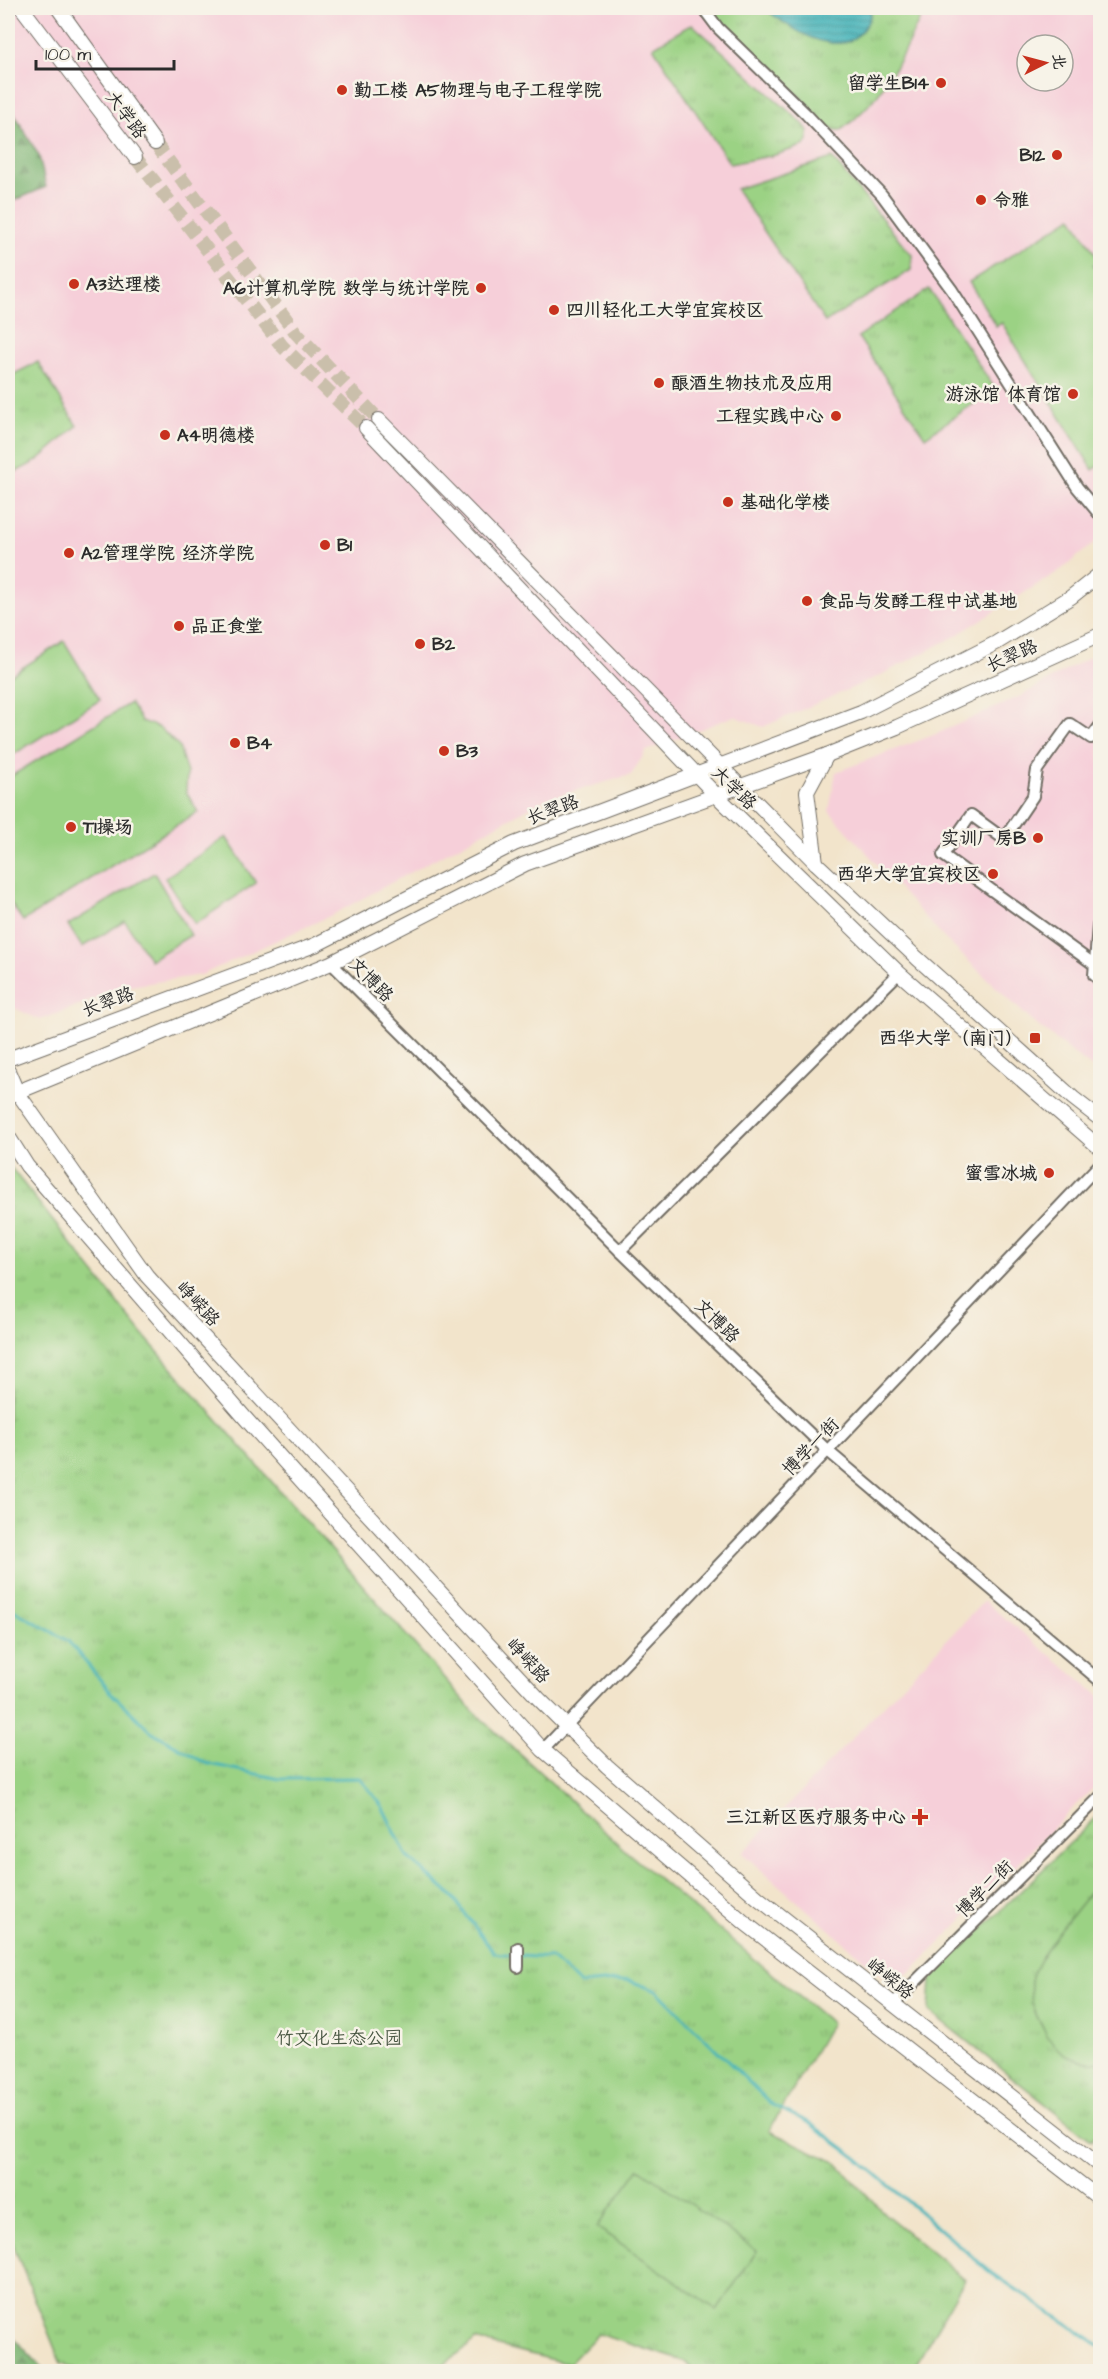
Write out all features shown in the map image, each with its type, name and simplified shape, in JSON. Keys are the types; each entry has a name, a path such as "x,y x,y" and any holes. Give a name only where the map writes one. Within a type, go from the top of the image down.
{"main road":[{"name":"大学路","path":"22,8 135,157"},
{"name":"大学路","path":"58,8 155,143"},
{"name":"大学路","path":"379,420 816,863 917,958 1073,1098 1101,1119"},
{"name":"大学路","path":"366,428 696,776 899,973 1101,1148"},
{"name":"长翠路","path":"8,1059 315,945 514,844 872,707 996,643 1071,597 1101,574"},
{"name":"长翠路","path":"12,1094 331,963 525,864 827,755 907,722 1101,635"},
{"path":"816,863 807,792 827,755"},
{"name":"峥嵘路","path":"8,1071 12,1094 147,1276 538,1699 607,1766 758,1898 1101,2166"},
{"path":"8,1136 27,1166 246,1419 543,1750 746,1923 1101,2199"}],"street":[{"path":"703,8 718,28 806,114 882,195 952,290 1077,487 1101,515"},
{"path":"1095,965 943,855 971,816 1004,839 1033,796 1037,770 1070,724 1101,746"},
{"path":"1091,738 1101,726"},
{"path":"1101,922 1098,926 1094,975 1101,980"},
{"name":"文博路","path":"331,963 620,1251 829,1452 1101,1681"},
{"path":"620,1251 899,973"},
{"name":"博学一街","path":"543,1750 1101,1164"},
{"name":"博学二街","path":"893,2004 1101,1797"},
{"path":"518,1948 518,1967"}],"shaded area":[{"name":"四川轻化工大学宜宾校区","path":"8,8 1100,8 1100,538 1062,569 954,637 877,677 763,727 734,716 646,751 631,775 545,799 334,914 201,975 130,986 40,1020 8,1005"},
{"name":"西华大学宜宾校区","path":"1100,651 1100,1074 1033,1022 943,937 829,811 836,772 936,734 1021,696"},
{"name":"三江新区医疗服务中心","path":"984,1601 1100,1696 1100,1781 910,1973 886,1979 742,1853"}],"green space":[{"path":"707,8 925,8 891,76 869,104 840,131 828,128 790,87 738,43"},
{"path":"692,24 804,125 808,131 808,141 805,145 775,155 730,164 653,47"},
{"path":"8,103 39,156 46,187 8,203"},
{"path":"832,158 912,255 911,270 825,322 736,189"},
{"name":"游泳馆 体育馆","path":"1072,217 1099,260 1093,265 1100,277 1100,465 1093,470 1002,323 996,326 969,282"},
{"path":"929,289 995,389 925,437 858,337"},
{"path":"38,362 77,426 37,461 8,476 8,377"},
{"path":"64,641 100,700 8,758 8,677"},
{"path":"130,703 141,721 160,728 179,747 187,773 186,792 198,812 23,921 8,899 8,778"},
{"path":"226,837 256,883 195,924 165,878"},
{"path":"154,873 191,935 150,960 125,921 82,947 68,925"},
{"name":"竹文化生态公园","path":"8,1164 144,1336 472,1710 628,1853 831,2023 769,2131 837,2163 885,2214 965,2279 912,2371 694,2371 684,2361 598,2334 569,2364 476,2340 435,2371 83,2372 61,2364 8,2232"},
{"path":"1100,1814 1100,2129 1092,2141 929,2011 931,1978"},
{"path":"1100,1880 1100,2062 1092,2062 1069,2057 1051,2042 1034,2010 1031,1983 1049,1945"},
{"path":"639,2168 757,2251 717,2310 597,2227"},
{"path":"8,2331 45,2371 8,2371"}],"water":[{"path":"764,8 871,8 871,14 863,29 853,39 841,43 827,42 799,32"}],"waterway":[{"path":"8,1607 68,1641 113,1695 151,1731 205,1763 280,1779 360,1778 382,1806 407,1857 453,1897 494,1953 514,1955"},
{"path":"521,1956 551,1958 580,1984 628,1980 657,1991 772,2105 808,2122 857,2158 989,2271 1100,2346"}],"tunnel":[{"path":"155,143 297,334 379,420"},
{"path":"135,157 282,346 366,428"}],"place":[{"name":"留学生B14","path":"941,83"},
{"name":"勤工楼 A5物理与电子工程学院","path":"342,90"},
{"name":"B12","path":"1057,155"},
{"name":"令雅","path":"981,200"},
{"name":"A3达理楼","path":"74,284"},
{"name":"A6计算机学院 数学与统计学院","path":"481,288"},
{"name":"四川轻化工大学宜宾校区","path":"554,310"},
{"name":"酿酒生物技术及应用","path":"659,383"},
{"name":"游泳馆 体育馆","path":"1073,394"},
{"name":"工程实践中心","path":"836,416"},
{"name":"A4明德楼","path":"165,435"},
{"name":"基础化学楼","path":"728,502"},
{"name":"B1","path":"325,545"},
{"name":"A2管理学院 经济学院","path":"69,553"},
{"name":"食品与发酵工程中试基地","path":"807,601"},
{"name":"品正食堂","path":"179,626"},
{"name":"B2","path":"420,644"},
{"name":"B4","path":"235,743"},
{"name":"B3","path":"444,751"},
{"name":"T1操场","path":"71,827"},
{"name":"实训厂房B","path":"1038,838"},
{"name":"西华大学宜宾校区","path":"993,874"},
{"name":"西华大学（南门）","path":"1035,1038"},
{"name":"蜜雪冰城","path":"1049,1173"},
{"name":"三江新区医疗服务中心","path":"920,1817"}]}
